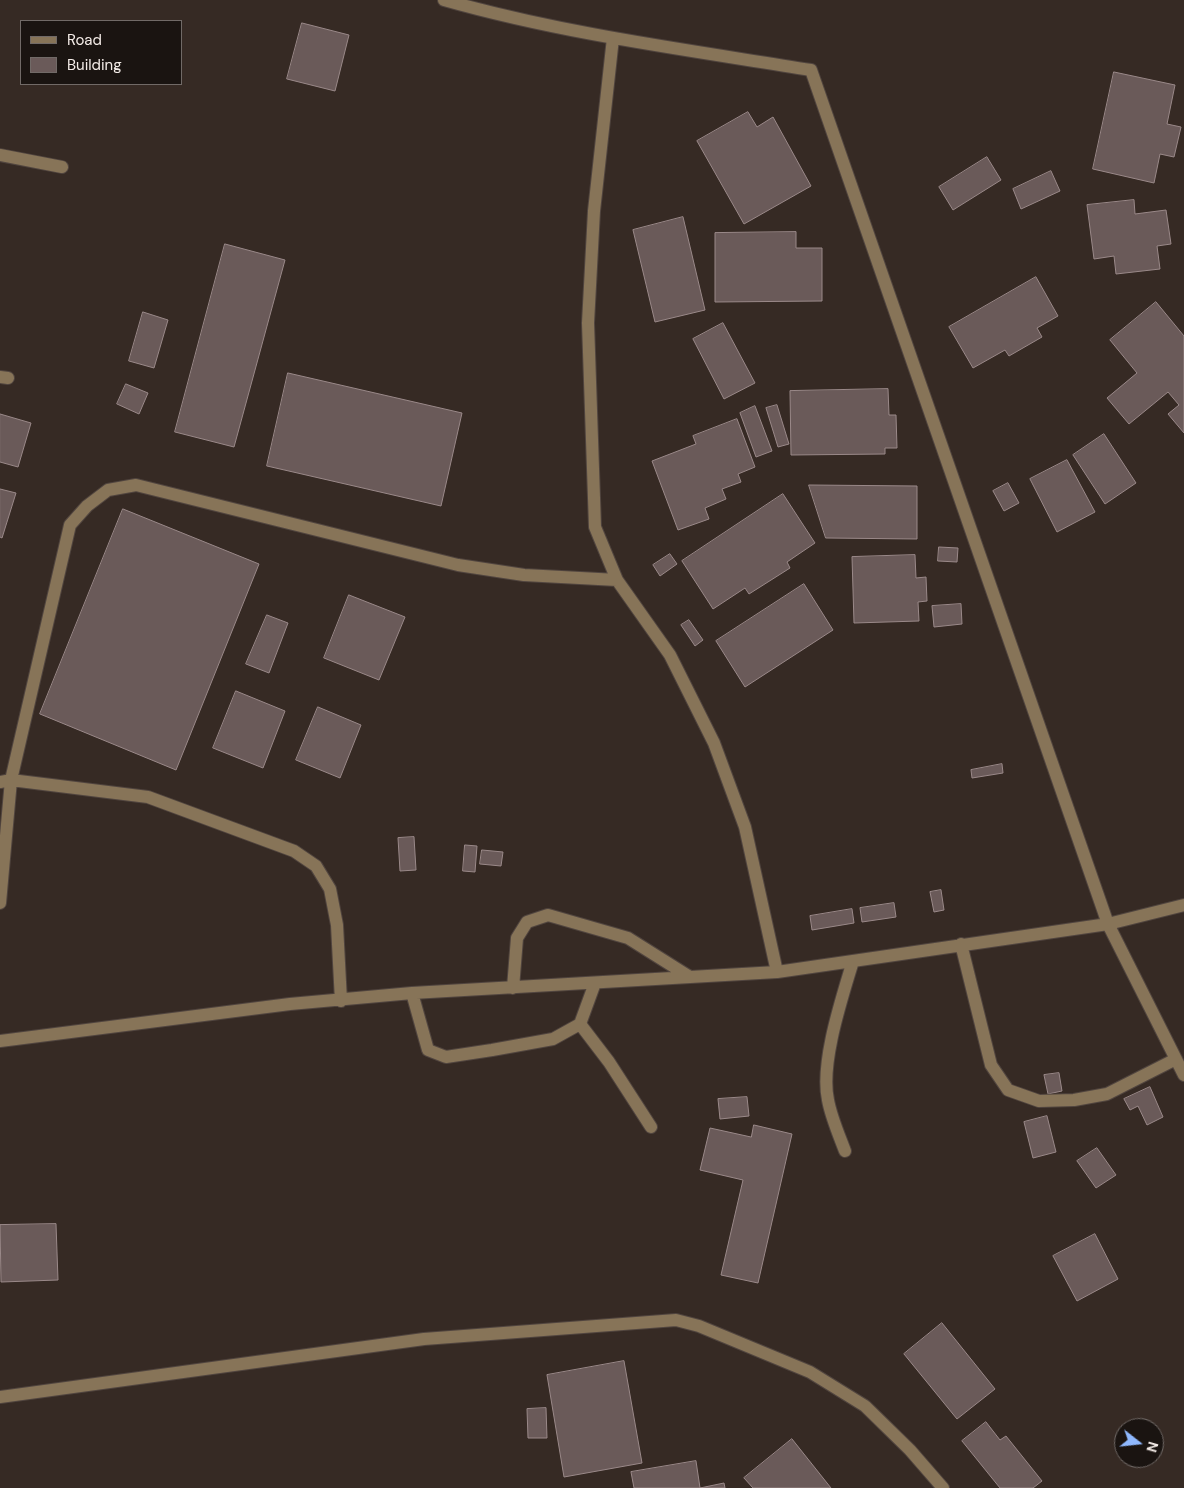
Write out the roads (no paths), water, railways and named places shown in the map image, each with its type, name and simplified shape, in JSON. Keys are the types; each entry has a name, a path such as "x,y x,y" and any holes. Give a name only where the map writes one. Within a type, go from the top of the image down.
{"street":[{"path":"444,0 476,9 613,38 811,70 1108,924 1184,1075"},
{"path":"613,38 594,211 588,323 595,528 617,580 670,655 714,743 744,827 777,972"},
{"path":"0,155 62,166"},
{"path":"0,903 5,781 70,525 87,506 108,490 136,485 458,566 524,575 617,580"},
{"path":"5,781 148,797 294,852 316,866 330,889 337,925 341,1001"},
{"path":"0,1041 290,1004 341,1001 412,993 777,972 1108,924 1184,905"},
{"path":"513,988 517,938 527,922 548,915 628,938 690,977"},
{"path":"962,944 991,1065 1008,1090 1039,1100 1074,1100 1107,1094 1176,1059"},
{"path":"845,1151 828,1100 826,1074 837,1015 853,961"},
{"path":"412,993 428,1050 446,1057 553,1039 580,1024 595,983"},
{"path":"580,1024 609,1062 651,1127"},
{"path":"0,1397 424,1339 676,1320 699,1326 810,1372 865,1406 910,1450 943,1488"}]}
